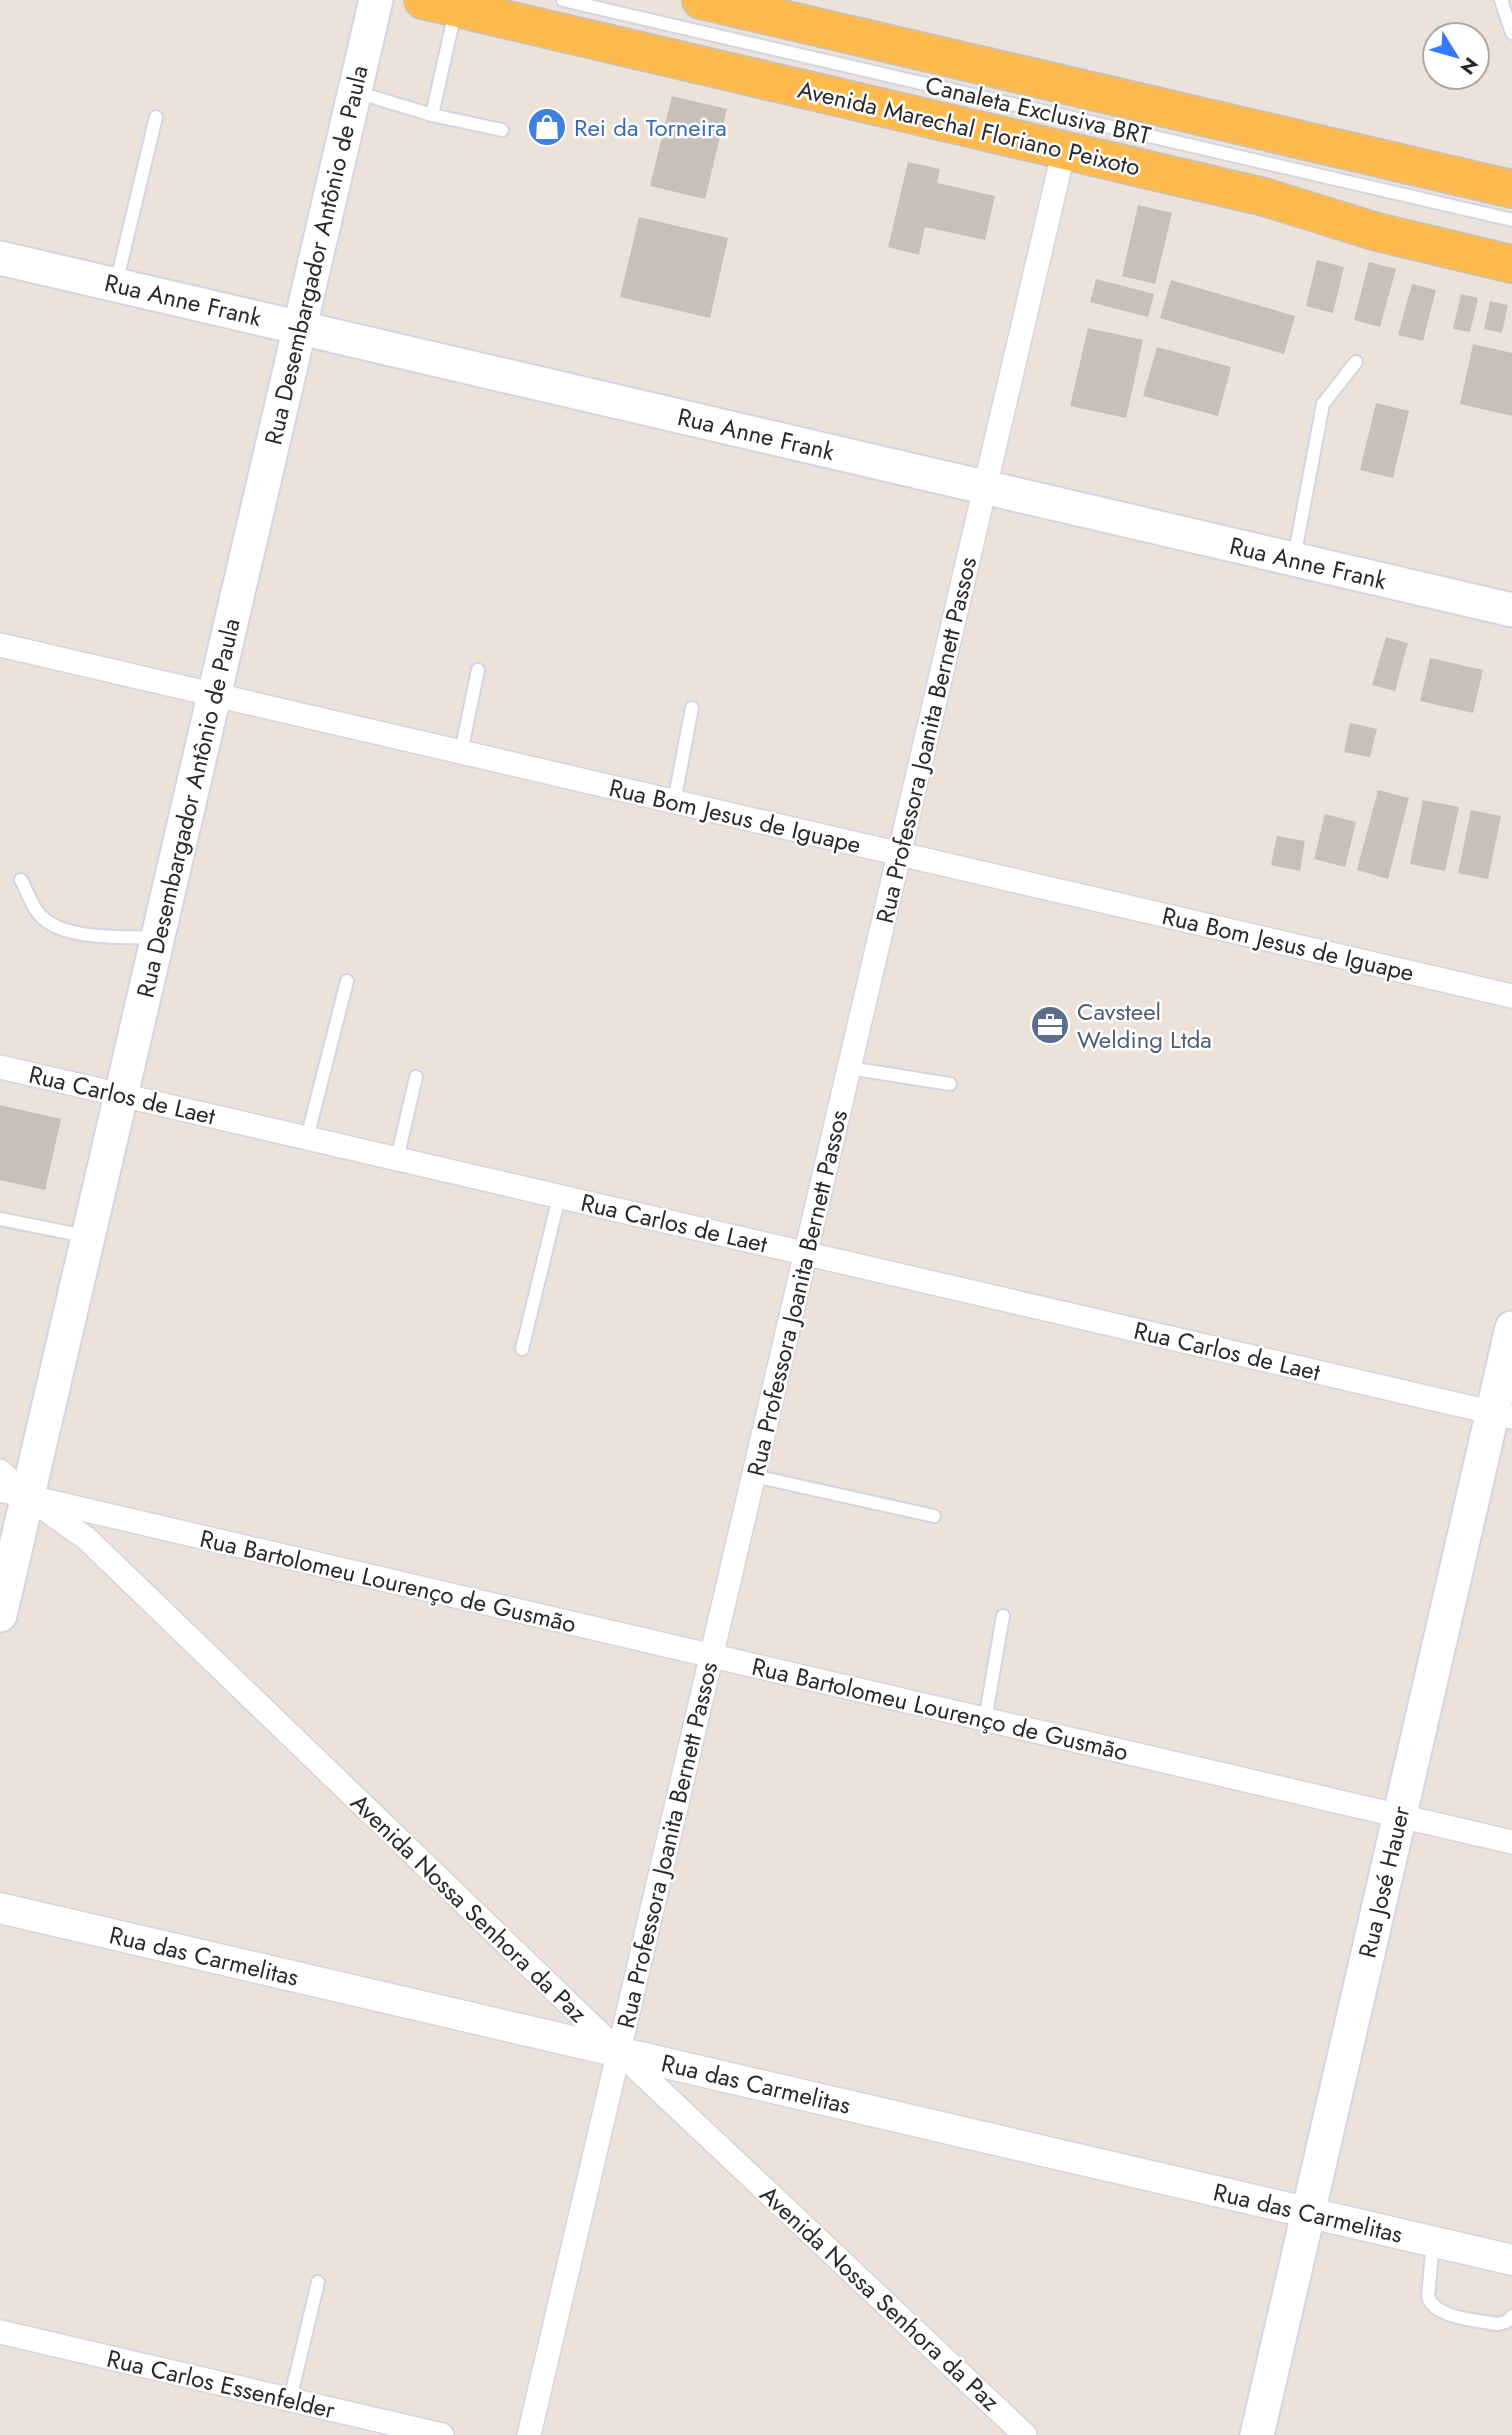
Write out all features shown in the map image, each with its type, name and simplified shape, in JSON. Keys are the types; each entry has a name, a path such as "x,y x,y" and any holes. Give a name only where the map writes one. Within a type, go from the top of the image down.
{"main road":[{"name":"Rua Desembargador Antônio de Paula","path":"0,1615 14,1494 88,1236 376,0"},
{"path":"701,0 1512,189"},
{"name":"Avenida Marechal Floriano Peixoto","path":"440,4 1277,200 1377,232 1512,264"},
{"name":"Rua Anne Frank","path":"0,258 1512,610"},
{"name":"Rua José Hauer","path":"1256,2435 1399,1816 1502,1415 1512,1328"}],"street":[{"name":"Rua Professora Joanita Bernett Passos","path":"529,2435 1064,150"},
{"name":"Rua Bom Jesus de Iguape","path":"0,645 1512,996"},
{"name":"Rua Carlos de Laet","path":"0,1067 1502,1415"},
{"name":"Avenida Nossa Senhora da Paz","path":"0,1471 14,1494 87,1539 619,2052 1026,2435"},
{"name":"Rua Bartolomeu Lourenço de Gusmão","path":"14,1494 1512,1842"},
{"name":"Rua das Carmelitas","path":"0,1908 1512,2260"},
{"name":"Rua Carlos Essenfelder","path":"0,2332 442,2435"}],"lane":[{"name":"Canaleta Exclusiva BRT","path":"563,0 1512,220"},
{"path":"1501,0 1512,33"},
{"path":"432,115 440,4"},
{"path":"354,92 432,115 502,130"},
{"path":"116,285 156,117"},
{"path":"1294,559 1323,404 1356,362"},
{"path":"461,752 478,670"},
{"path":"674,802 692,708"},
{"path":"21,880 42,918 72,933 157,938"},
{"path":"307,1138 346,981"},
{"path":"849,1068 950,1084"},
{"path":"397,1159 416,1077"},
{"path":"522,1349 559,1197"},
{"path":"0,1219 88,1236"},
{"path":"754,1476 934,1516"},
{"path":"985,1720 1003,1616"},
{"path":"1433,2242 1430,2305 1439,2312 1497,2324 1506,2322 1512,2316"},
{"path":"290,2400 318,2282"}],"building":[{"path":"672,96 727,109 705,199 650,186"},
{"path":"908,162 940,169 937,183 995,196 985,240 925,227 919,255 888,247"},
{"path":"1138,205 1172,213 1155,284 1122,276"},
{"path":"639,217 728,238 710,318 620,297"},
{"path":"1317,260 1344,267 1333,313 1306,306"},
{"path":"1369,262 1396,269 1380,327 1354,320"},
{"path":"1096,279 1154,294 1148,317 1090,302"},
{"path":"1171,280 1295,316 1284,354 1160,318"},
{"path":"1412,284 1436,290 1423,341 1398,335"},
{"path":"1461,294 1478,298 1470,332 1453,329"},
{"path":"1490,301 1508,305 1502,333 1484,329"},
{"path":"1088,328 1143,340 1126,418 1070,406"},
{"path":"1473,344 1512,353 1512,416 1460,404"},
{"path":"1157,347 1231,367 1218,416 1143,396"},
{"path":"1376,403 1409,411 1393,478 1360,470"},
{"path":"1386,637 1408,643 1395,691 1372,685"},
{"path":"1430,658 1483,670 1473,713 1420,701"},
{"path":"1350,723 1377,729 1370,757 1344,752"},
{"path":"1378,790 1409,798 1388,879 1357,870"},
{"path":"1423,800 1459,807 1445,871 1410,864"},
{"path":"1471,810 1501,816 1488,879 1458,873"},
{"path":"1325,814 1356,822 1345,867 1314,859"},
{"path":"1277,836 1305,841 1300,871 1271,865"},
{"path":"0,1105 61,1119 45,1190 0,1180"}],"place":[{"name":"Rei da Torneira","path":"547,127"},
{"name":"Cavsteel Welding Ltda","path":"1050,1025"}]}
